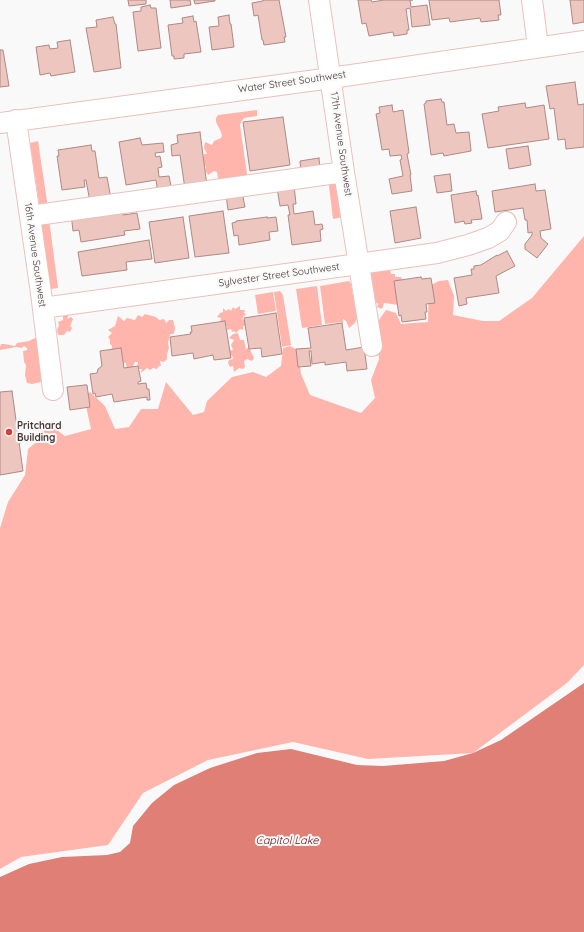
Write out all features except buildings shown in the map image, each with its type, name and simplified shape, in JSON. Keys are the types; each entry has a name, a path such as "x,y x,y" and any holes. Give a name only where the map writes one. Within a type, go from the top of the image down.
{"street":[{"name":"17th Avenue Southwest","path":"319,0 344,172 372,346"},
{"path":"532,0 538,47"},
{"name":"Water Street Southwest","path":"8,122 331,78 584,41"},
{"name":"16th Avenue Southwest","path":"8,122 30,216 53,390"},
{"path":"30,216 344,172"},
{"name":"Sylvester Street Southwest","path":"43,308 453,250 488,238 500,231 506,222"}],"shaded area":[{"path":"257,110 257,116 244,118 240,125 248,181 219,183 217,172 214,171 208,175 203,162 204,154 207,154 204,148 205,142 212,145 214,141 221,138 222,135 216,122 216,118 218,115"},
{"path":"38,141 48,208 40,209 30,143"},
{"path":"328,178 336,179 342,217 333,219"},
{"path":"49,219 58,288 51,289 41,221"},
{"path":"584,236 584,665 567,683 473,753 368,759 293,742 208,760 143,793 108,845 21,857 0,869 0,528 8,502 25,475 28,449 39,440 38,430 43,420 65,436 91,429 84,397 90,392 105,406 115,429 129,427 141,409 158,409 166,382 193,415 204,412 207,401 232,377 253,372 266,377 281,366 283,348 290,346 298,350 301,374 310,395 361,413 375,398 371,380 379,359 376,324 386,310 396,313 401,324 428,322 429,286 439,281 448,280 454,296 453,315 483,321 499,321 532,298"},
{"path":"364,267 398,267 390,270 391,274 395,274 395,277 401,277 403,283 399,305 384,303 382,309 377,307 378,304 375,302"},
{"path":"349,281 351,284 357,319 355,323 349,328 346,321 343,319 343,322 325,324 320,286"},
{"path":"317,286 322,325 302,328 296,289"},
{"path":"280,291 283,295 291,345 282,347 274,292"},
{"path":"273,292 276,311 258,314 255,295"},
{"path":"240,306 240,310 245,310 244,313 246,314 242,319 246,321 244,322 248,326 243,326 243,330 240,329 236,333 234,331 232,332 231,329 227,330 227,326 223,327 226,321 220,324 221,318 217,317 223,312 223,308 226,311 229,309 231,311 233,307 235,309"},
{"path":"63,313 69,314 67,319 71,317 73,319 70,326 72,328 70,332 67,331 64,335 58,335 58,322 63,320"},
{"path":"145,314 156,317 159,320 164,319 166,323 169,320 173,320 175,328 174,334 170,334 167,359 164,362 160,361 161,366 157,369 153,368 150,370 147,368 141,373 142,369 137,369 138,362 135,362 131,370 127,370 126,363 120,362 111,353 112,346 108,337 112,333 108,330 115,326 118,316 124,321 127,318 135,320 138,315 142,317"},
{"path":"238,333 240,340 244,340 246,349 249,347 254,358 252,361 247,359 244,361 245,367 243,369 239,368 234,372 233,366 230,367 228,363 229,360 233,359 232,355 230,356 226,351 233,350 231,345 234,340 229,338 233,334"},
{"path":"39,336 44,378 41,382 32,384 27,383 25,375 26,365 24,362 23,351 27,350 27,348 24,346 22,348 16,347 0,350 0,347 1,344 15,346 17,343 29,341"}],"water":[{"name":"Capitol Lake","path":"584,683 584,932 0,932 0,877 29,864 62,857 107,855 120,852 130,843 133,826 152,803 174,785 210,768 257,753 291,749 357,765 383,766 444,761 473,753 501,740"}],"place":[{"name":"Pritchard Building","path":"9,432"}]}
